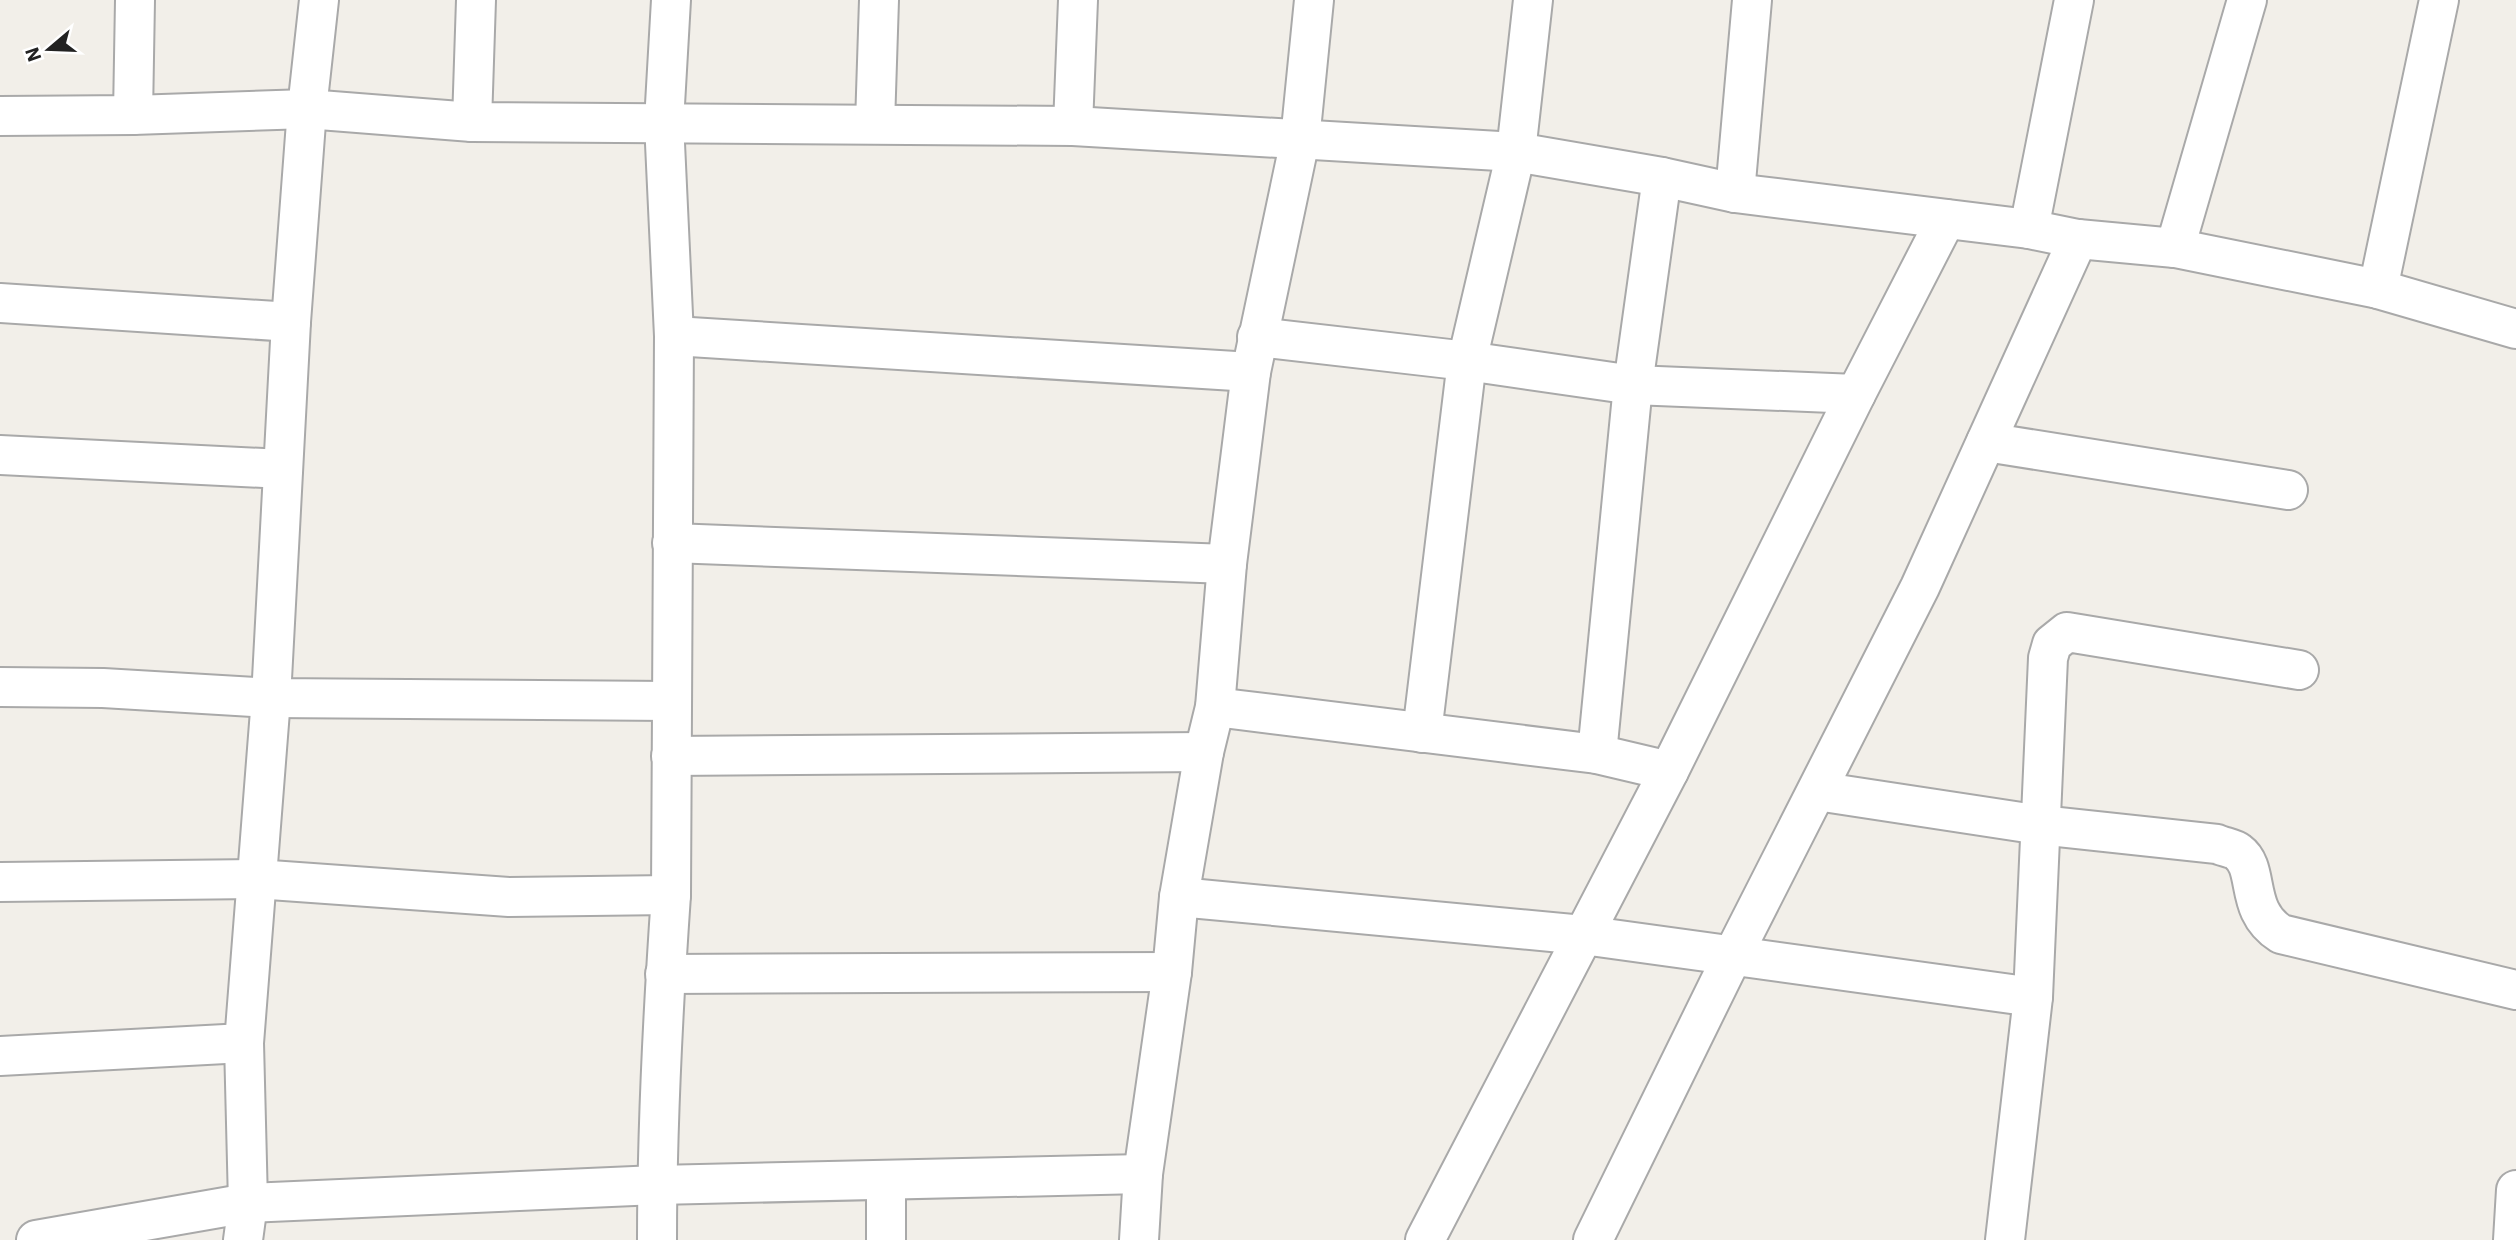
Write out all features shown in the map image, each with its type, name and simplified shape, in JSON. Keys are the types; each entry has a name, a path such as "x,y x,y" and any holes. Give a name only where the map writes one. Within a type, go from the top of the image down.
{"street":[{"path":"133,115 135,0"},
{"path":"243,1240 248,1203 244,1043 271,698 291,322 307,108 319,0"},
{"path":"472,122 476,0"},
{"path":"657,1240 657,1185 671,895 674,336 664,122 671,0"},
{"path":"875,124 880,0"},
{"path":"1073,126 1078,0"},
{"path":"1139,1240 1143,1174 1172,972 1179,897 1204,752 1215,707 1227,564 1254,354 1300,140 1314,0"},
{"path":"1422,733 1468,361 1516,152 1533,0"},
{"path":"1735,193 1752,0"},
{"path":"2029,229 2074,0"},
{"path":"2175,248 2247,0"},
{"path":"2378,289 2439,0"},
{"path":"0,116 133,115 307,108 472,122 1073,126 1516,152 1662,177 1735,193 2029,229 2078,239 2175,248 2378,289 2516,329"},
{"path":"1597,754 1633,385 1662,177"},
{"path":"1425,1240 1669,771 1946,219"},
{"path":"1593,1240 1732,957 1920,587 2078,239"},
{"path":"0,303 291,322"},
{"path":"674,336 1468,361 1633,385 1856,394"},
{"path":"1986,442 2288,491"},
{"path":"0,455 283,469"},
{"path":"672,543 1227,564"},
{"path":"2006,1240 2033,997 2048,658 2052,644 2067,632 2299,670"},
{"path":"0,687 103,688 271,698 670,701"},
{"path":"1215,707 1597,754 1669,771"},
{"path":"671,756 1204,752"},
{"path":"1817,791 2040,825 2217,844 2239,852 2247,866 2259,913 2268,926 2281,934 2516,990"},
{"path":"0,882 256,879 509,897 671,895"},
{"path":"1179,897 1583,935 2033,997"},
{"path":"666,974 1172,972"},
{"path":"0,1056 244,1043"},
{"path":"36,1240 248,1203 657,1185 1143,1174"},
{"path":"886,1180 886,1240"},
{"path":"2513,1240 2516,1190"}]}
